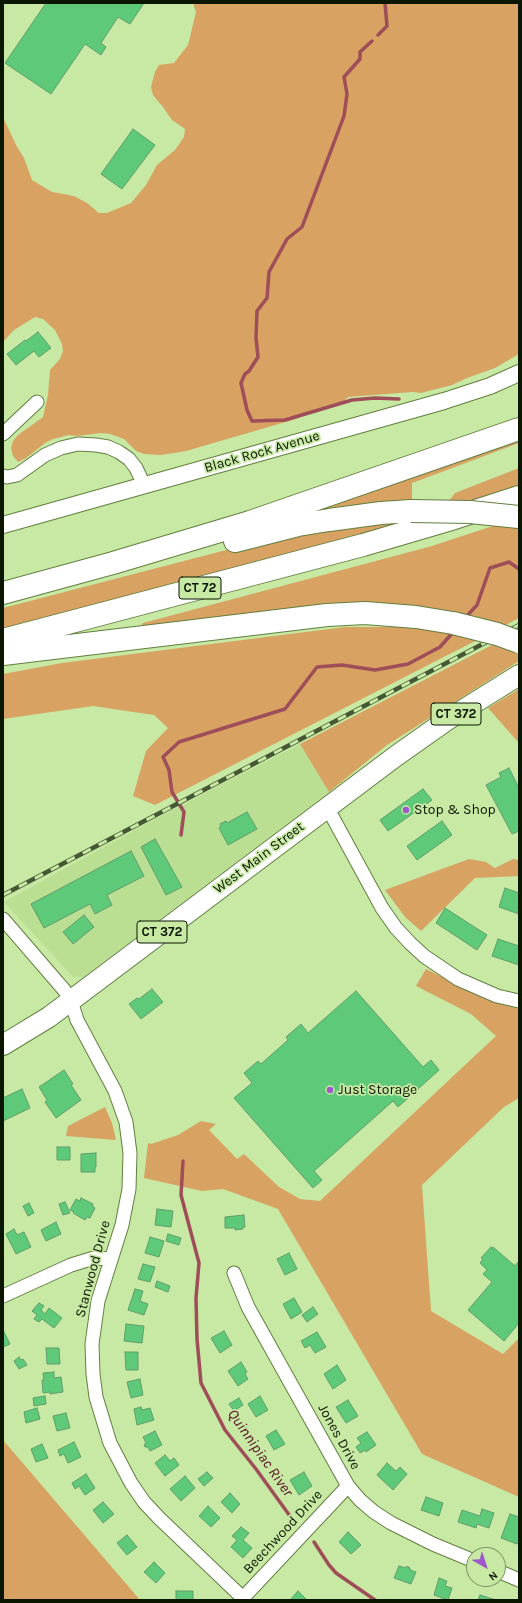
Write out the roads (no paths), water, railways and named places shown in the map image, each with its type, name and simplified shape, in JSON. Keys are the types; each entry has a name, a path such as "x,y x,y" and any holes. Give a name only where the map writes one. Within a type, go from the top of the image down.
{"highway":[{"path":"363,483 424,453 519,418"},
{"path":"3,593 99,567 220,531 519,429"},
{"name":"CT 72","path":"3,640 363,545 519,497"},
{"path":"3,600 44,591 298,525 346,517 411,511 470,512 519,517"},
{"path":"3,654 327,615 372,614 416,617 453,623 519,642"}],"main road":[{"name":"West Main Street","path":"3,1045 36,1026 71,1001 327,807 442,724 519,675"}],"street":[{"name":"Black Rock Avenue","path":"3,525 444,401 490,386 519,373"},
{"path":"3,434 37,402"},
{"path":"3,476 7,477 17,475 45,455 60,448 78,444 96,444 119,452 129,460 136,468 144,485"},
{"path":"327,807 382,908 396,928 410,943 424,956 458,979 497,996 519,1001"},
{"name":"Stanwood Drive","path":"3,919 59,982 71,1001 77,1020 117,1094 126,1122 129,1137 131,1171 129,1189 122,1225 98,1301 94,1325 92,1355 96,1397 110,1443 131,1483 144,1502 243,1599"},
{"path":"3,1296 70,1265 94,1258 111,1259"},
{"name":"Jones Drive","path":"234,1273 248,1307 348,1486 360,1500 374,1512 391,1523 433,1544 466,1558"},
{"name":"Beechwood Drive","path":"243,1599 348,1486"},
{"path":"506,1575 519,1580"}],"waterway":[{"path":"378,35 387,26 385,3"},
{"path":"372,41 360,52 360,59 344,77 347,94 344,116 302,227 287,239 269,272 267,298 257,311 256,338 258,357 249,371 245,374 241,383 247,410 252,421 285,420 352,400 375,398 399,399"},
{"name":"Quinnipiac River","path":"465,618 477,605 490,568 509,562 519,569"},
{"name":"Quinnipiac River","path":"181,835 184,812 172,792 169,770 163,757 179,742 285,709 317,667 342,665 375,670 408,664 440,647 455,630"},
{"name":"Quinnipiac River","path":"183,1161 181,1195 199,1263 196,1298 197,1339 201,1383 225,1430 256,1469 295,1523"},
{"name":"Quinnipiac River","path":"314,1542 336,1573 375,1600"}],"railway":[{"path":"3,895 519,625"}],"place":[{"name":"Stop & Shop","path":"406,810"},
{"name":"Just Storage","path":"330,1090"}]}
